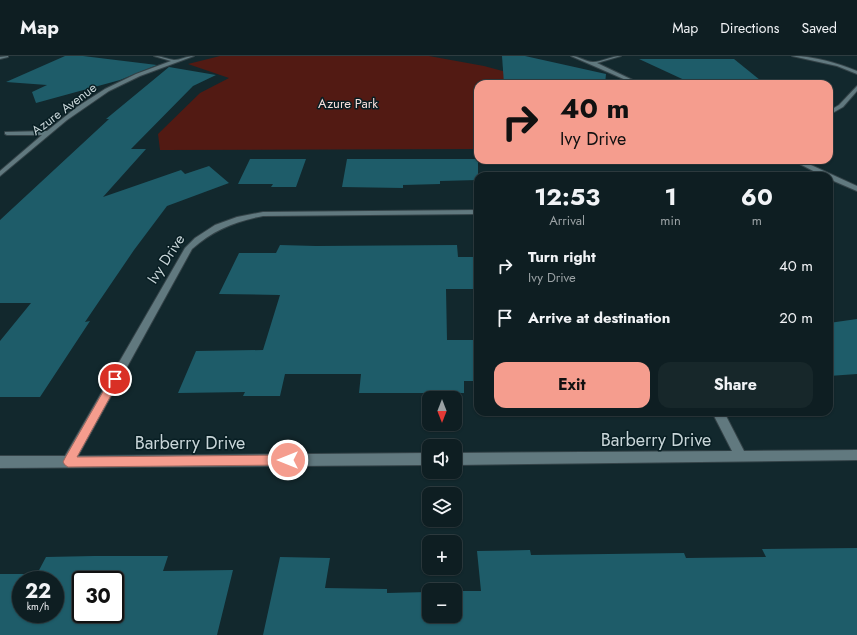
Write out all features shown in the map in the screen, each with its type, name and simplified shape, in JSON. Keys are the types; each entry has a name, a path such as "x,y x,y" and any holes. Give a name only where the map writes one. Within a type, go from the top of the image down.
{"street":[{"path":"0,58 6,56"},
{"path":"156,56 174,61"},
{"name":"Azure Avenue","path":"0,174 87,103 106,90 174,61 192,56"},
{"path":"572,56 593,63 630,80"},
{"path":"593,63 619,56"},
{"path":"794,56 827,62 857,73"},
{"path":"833,111 841,106 857,88"},
{"path":"7,133 50,133"},
{"path":"804,164 820,172"},
{"path":"833,178 857,189"},
{"name":"Ivy Drive","path":"68,462 189,248 212,229 243,217 276,212 474,212"},
{"path":"720,416 741,457"},
{"name":"Barberry Drive","path":"462,459 857,455"},
{"name":"Barberry Drive","path":"0,462 422,459"}],"green space":[{"name":"Azure Park","path":"220,56 429,56 484,66 517,75 529,80 474,80 474,149 160,150 158,134 200,93 229,78 188,64"}],"building":[{"path":"65,56 83,56 157,65 120,80 36,103 32,92 47,85 6,82"},
{"path":"502,56 525,56 606,74 605,80 504,80"},
{"path":"639,59 734,59 760,80 684,80"},
{"path":"169,67 216,75 193,86 131,149 146,149 103,197 181,170 185,174 209,166 229,183 167,206 134,250 85,322 90,321 40,397 0,397 0,341 31,303 0,303 0,220 109,119 106,119"},
{"path":"250,159 306,159 296,187 271,187 273,184 238,184"},
{"path":"347,159 474,159 474,164 478,164 478,172 474,172 474,180 440,181 440,184 403,185 403,188 342,187"},
{"path":"280,245 457,245 458,257 474,257 474,289 446,289 447,340 474,340 474,381 464,381 464,393 462,393 462,391 422,391 422,393 359,393 361,374 285,374 280,396 243,396 245,392 178,393 196,351 263,350 280,295 219,294 239,253 276,253"},
{"path":"857,319 857,374 833,376 833,322"},
{"path":"857,548 857,635 263,635 280,557 330,558 325,588 387,589 387,593 422,592 422,623 462,623 462,591 481,591 477,551 530,550 531,555 684,553 686,558 766,557 762,549"},
{"path":"94,556 168,556 163,571 233,570 217,635 0,635 0,574 12,574 12,623 64,623 64,571 39,571 46,557"}],"route":[{"path":"115,379 68,462 288,460"}]}
